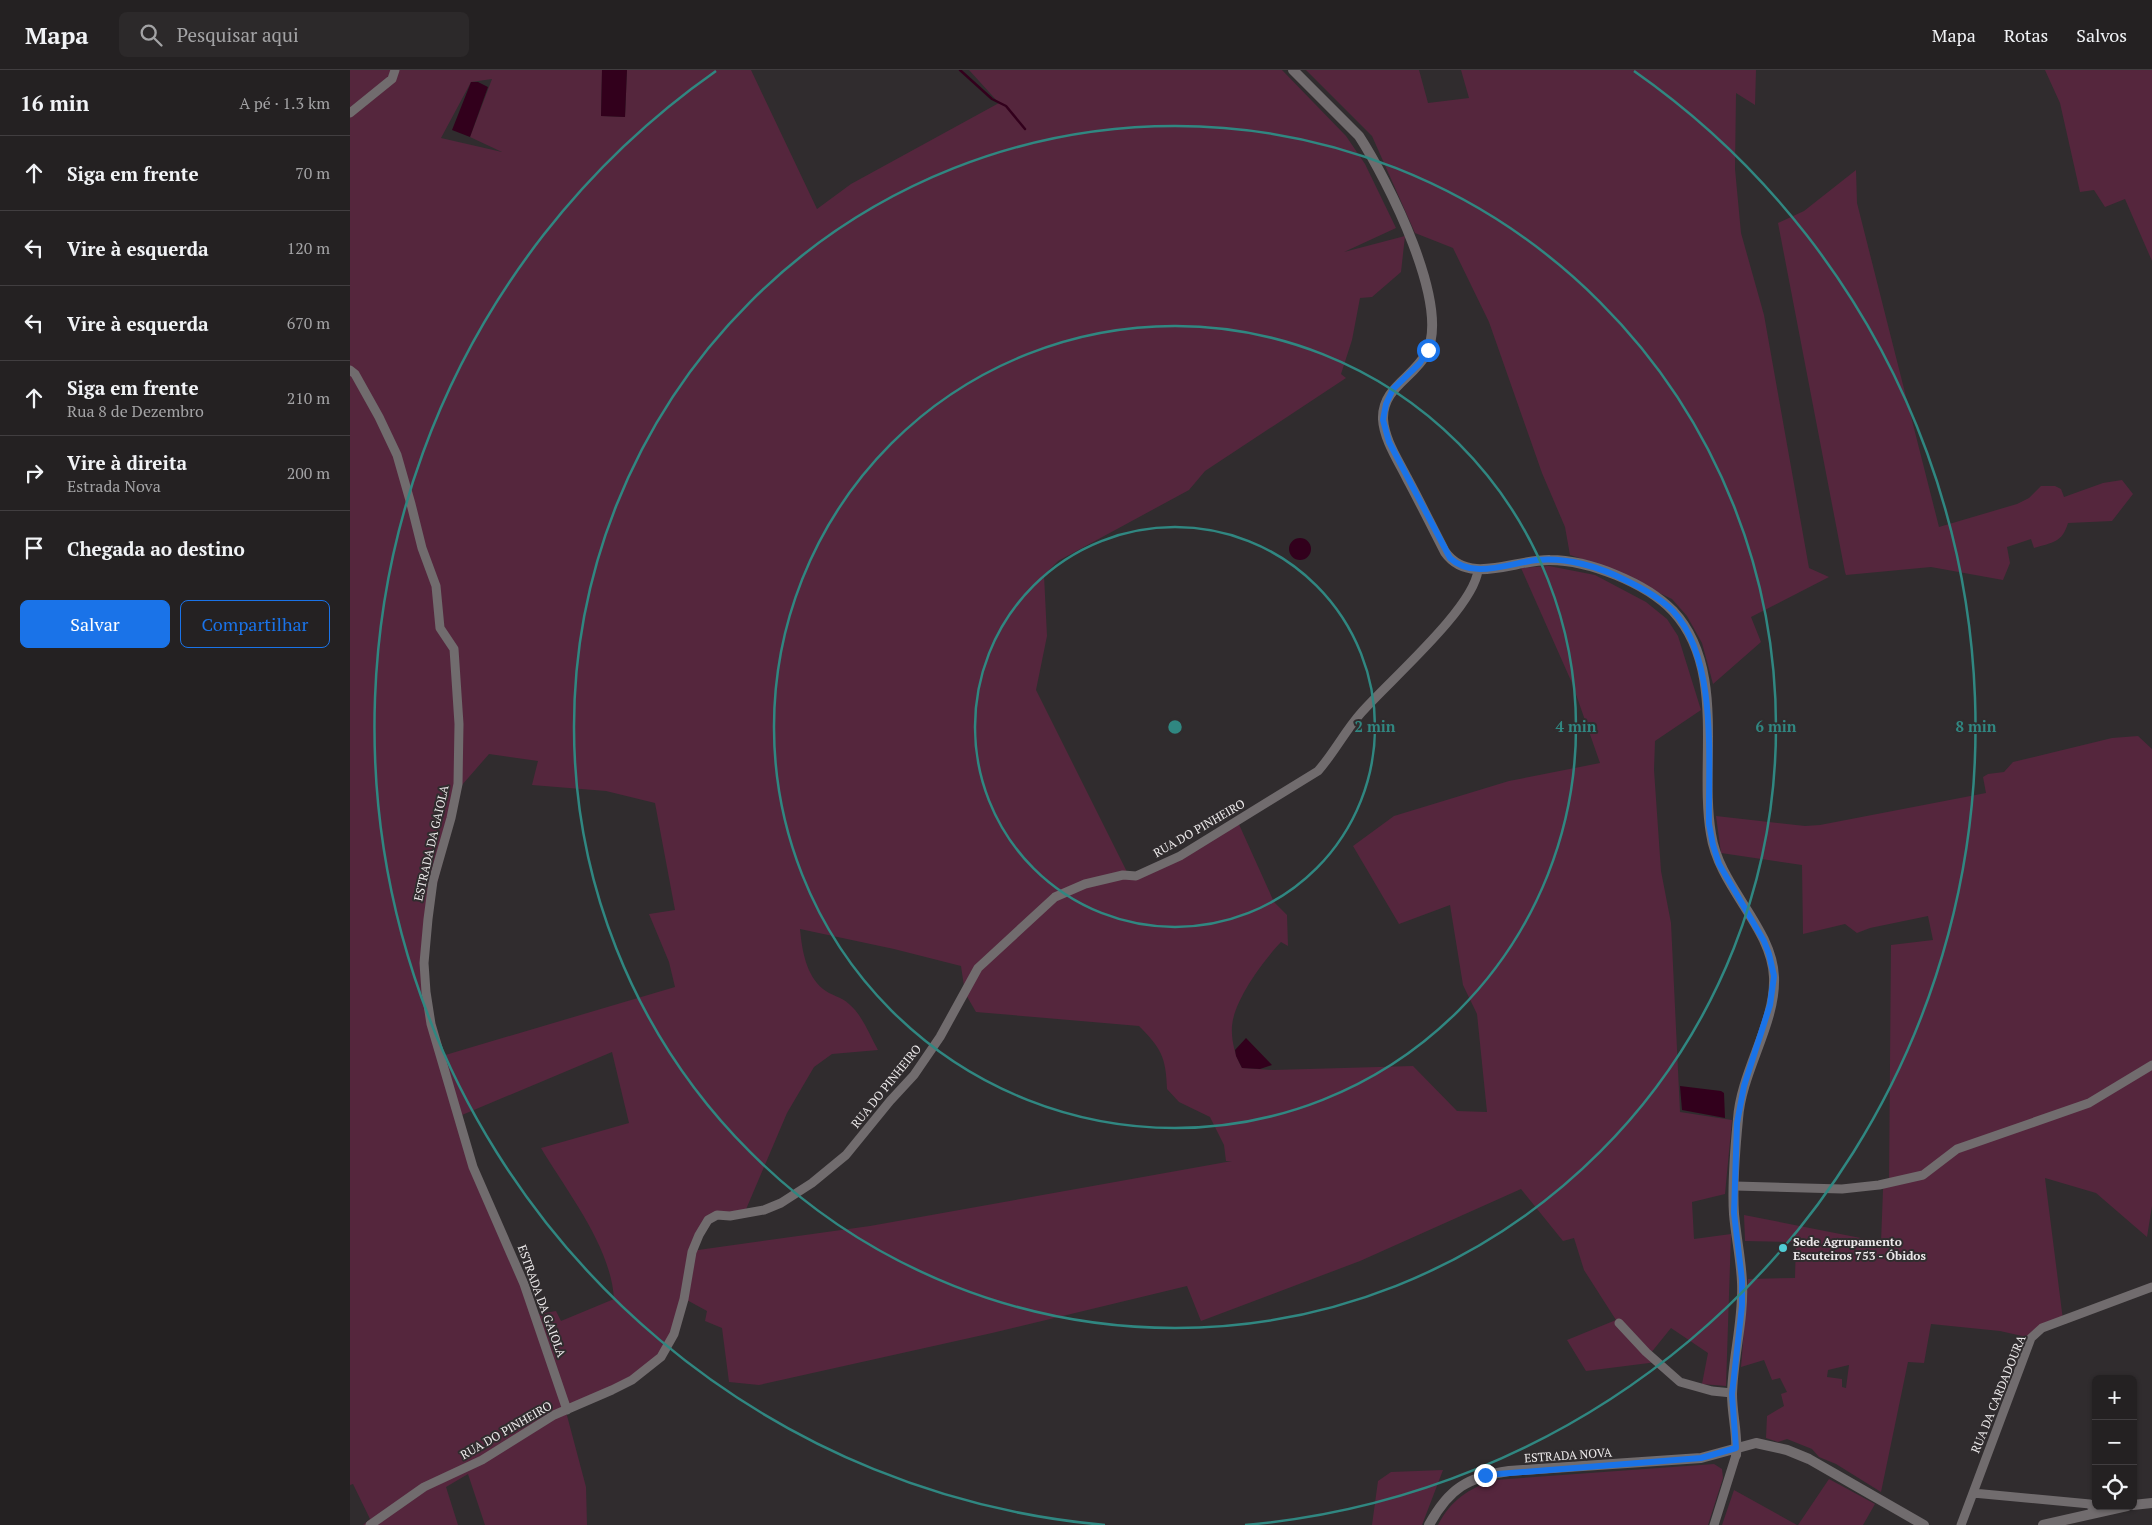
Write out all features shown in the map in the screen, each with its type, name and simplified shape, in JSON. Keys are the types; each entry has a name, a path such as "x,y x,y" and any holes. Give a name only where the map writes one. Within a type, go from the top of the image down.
{"street":[{"path":"350,113 392,79 395,70"},
{"path":"1292,70 1359,136 1368,149 1420,258 1426,280 1430,310 1430,342 1425,356 1420,363 1399,383 1389,396 1383,412 1384,427 1389,442 1445,552 1461,567 1478,570 1549,560 1575,563 1605,571 1635,585 1666,605 1679,619 1694,646 1703,676 1707,706 1709,824 1713,845 1724,874 1764,941 1774,976 1770,1005 1740,1100 1734,1213 1742,1294 1732,1394 1736,1452 1714,1525"},
{"name":"ESTRADA DA GAIOLA","path":"350,370 379,417 397,455 412,504 422,548 436,586 440,628 454,649 459,724 458,784 451,818 433,881 428,919 424,963 431,1024 473,1167 524,1284 567,1410"},
{"name":"RUA DO PINHEIRO","path":"370,1525 424,1487 482,1460 554,1415 632,1380 661,1357 674,1334 684,1299 692,1252 708,1220 717,1215 730,1216 757,1212 781,1203 812,1183 846,1155 914,1075 940,1037 978,968 1055,897 1085,884 1123,875 1136,876 1180,856 1318,771 1360,714 1459,610 1473,587 1478,570"},
{"path":"1735,1186 1842,1189 1879,1185 1923,1175 1957,1149 2089,1103 2152,1065"},
{"name":"RUA DA CARDADOURA","path":"1961,1525 2031,1338 2042,1328 2152,1287"},
{"path":"1619,1323 1646,1352 1680,1382 1712,1391 1732,1394"},
{"name":"ESTRADA NOVA","path":"1429,1525 1440,1506 1453,1492 1468,1482 1485,1475 1701,1458 1736,1452 1751,1444 1787,1450 1809,1459 1924,1525"},
{"path":"1973,1493 2090,1504 2095,1513"},
{"path":"2137,1505 2152,1503"},
{"path":"2043,1525 2109,1510"}],"shaded area":[{"path":"350,70 602,70 601,116 625,117 627,70 751,70 817,209 851,184 999,103 969,70 1282,70 1346,136 1365,164 1396,228 1344,252 1405,236 1401,272 1372,297 1360,298 1352,340 1341,374 1346,378 1205,471 1189,490 1058,561 1044,575 1047,636 1036,690 1131,880 1237,820 1274,902 1287,915 1288,946 1281,942 1274,950 1258,970 1238,1005 1232,1026 1232,1037 1235,1053 1242,1068 1273,1070 1413,1066 1457,1111 1487,1112 1477,1014 1463,985 1450,905 1399,924 1353,846 1394,816 1509,781 1600,763 1572,683 1521,568 1549,566 1595,575 1646,602 1667,619 1678,636 1701,710 1655,741 1654,770 1661,871 1671,923 1680,1112 1732,1120 1725,1194 1692,1202 1694,1239 1731,1234 1726,1386 1702,1384 1708,1353 1671,1328 1650,1354 1657,1362 1586,1371 1567,1340 1616,1320 1584,1270 1574,1238 1563,1241 1521,1189 1360,1261 1201,1321 1187,1286 992,1333 759,1385 729,1382 722,1328 705,1321 707,1311 685,1299 668,1346 632,1378 565,1408 586,1487 587,1525 485,1525 468,1474 446,1487 458,1525 363,1525 370,1519 353,1484 350,1485","holes":["492,79 470,137 502,152 441,138 471,82","489,754 538,761 532,785 606,791 655,803 675,910 649,914 669,962 675,987 442,1056 426,992 428,919 462,785","800,929 894,949 961,966 965,993 976,1012 1139,1026 1153,1041 1161,1054 1164,1061 1167,1089 1179,1102 1210,1117 1224,1145 1226,1161 1232,1161 870,1226 691,1251 717,1215 744,1214 787,1113 814,1067 832,1054 878,1050 854,1009 817,983 809,969 804,954","612,1052 629,1123 541,1148 575,1201 596,1240 605,1259 614,1299 561,1321 556,1311 534,1315 475,1163 462,1115"]},
{"path":"602,70 627,70 625,117 601,116"},
{"path":"1306,70 1419,70 1428,103 1469,98 1461,70 1756,70 1755,105 1736,93 1735,169 1741,233 1764,315 1809,568 1829,577 1751,617 1761,642 1713,684 1702,643 1687,616 1672,599 1598,564 1570,555 1565,527 1542,473 1489,322 1453,248 1415,233 1372,136"},
{"path":"2045,70 2152,70 2152,261 2125,199 2105,207 2094,190 2080,192 2060,103"},
{"path":"471,82 478,82 488,87 470,137 452,130"},
{"path":"1856,170 1857,203 1939,527 2017,504 2029,498 2041,486 2055,486 2061,489 2064,497 2103,483 2122,480 2133,494 2112,521 2068,523 2066,530 2060,538 2052,543 2034,548 2031,539 2007,547 2010,563 2003,580 1931,567 1846,575 1778,223 1804,211"},
{"path":"1296,538 1304,538 1311,545 1311,553 1304,560 1296,560 1289,553 1289,545"},
{"path":"2138,736 2152,749 2152,1206 2147,1237 2096,1193 2045,1178 2063,1320 2031,1338 2000,1331 1931,1324 1924,1363 1908,1362 1881,1492 1836,1464 1819,1457 1812,1449 1787,1439 1778,1442 1766,1438 1767,1416 1784,1406 1781,1394 1787,1392 1780,1378 1772,1380 1764,1360 1741,1367 1748,1279 1795,1278 1796,1242 1745,1241 1744,1215 1881,1242 1883,1190 1884,1184 1889,1183 1891,945 1933,940 1928,916 1870,928 1857,933 1845,924 1803,934 1802,865 1721,853 1716,816 1805,826 1820,825 1986,793 1983,777 1988,774 2004,772 2013,762 2112,738","holes":["1849,1365 1846,1388 1842,1387 1842,1379 1827,1377 1828,1370"]},
{"path":"1246,1038 1272,1065 1260,1069 1242,1068 1235,1050"},
{"path":"1680,1086 1721,1091 1724,1093 1725,1118 1682,1110"},
{"path":"1714,1464 1722,1469 1723,1478 1708,1525 1438,1525 1443,1516 1461,1496 1476,1487 1494,1480"},
{"path":"1443,1470 1422,1525 1372,1525 1378,1481 1391,1472"},
{"path":"1829,1479 1875,1504 1863,1525 1798,1525"},
{"path":"1734,1490 1797,1525 1722,1525"}],"waterway":[{"path":"960,70 992,99 1006,106 1025,129"}],"place":[{"name":"Sede Agrupamento Escuteiros 753 - Óbidos","path":"1783,1248"}],"route":[{"path":"1428,350 1420,363 1393,389 1383,412 1383,420 1389,442 1445,552 1450,558 1461,567 1478,570 1537,560 1559,560 1605,571 1657,598 1672,610 1690,637 1700,664 1706,690 1709,824 1715,854 1724,874 1767,947 1774,976 1770,1005 1740,1100 1737,1123 1734,1213 1742,1280 1742,1306 1732,1394 1737,1441 1736,1448 1701,1458 1509,1471 1485,1475"}]}
